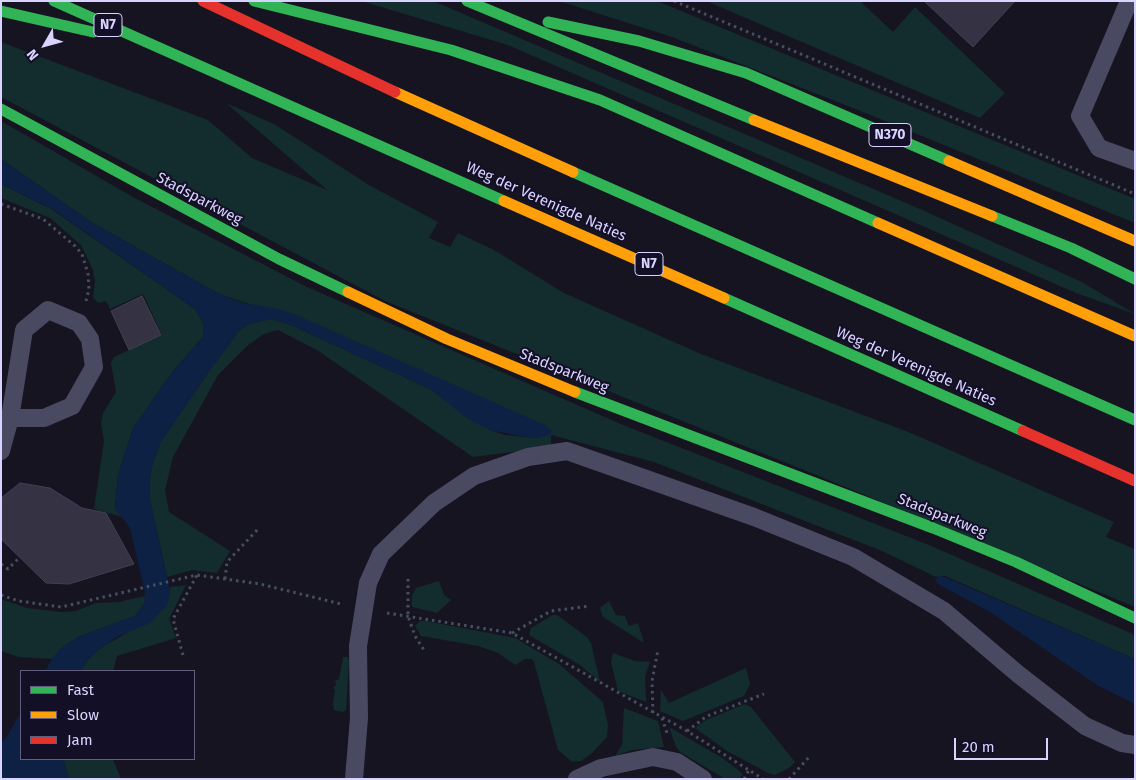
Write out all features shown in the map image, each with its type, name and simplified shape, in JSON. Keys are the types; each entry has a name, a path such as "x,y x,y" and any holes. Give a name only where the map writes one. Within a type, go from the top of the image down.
{"main road":[{"name":"Weg der Verenigde Naties","path":"54,1 1135,481"},
{"path":"203,1 446,116 1135,420"},
{"path":"254,1 451,50 600,100 1135,336"},
{"name":"N370","path":"467,1 482,7 639,42 746,73 1135,241"},
{"path":"482,7 628,69 1071,248 1135,278"},
{"path":"1,11 163,48"},
{"name":"Stadsparkweg","path":"1,109 279,259 447,339 576,394 942,531 1016,562 1135,618"}],"lane":[{"path":"1129,1 1080,116 1099,148 1135,161"},
{"path":"1,451 10,418 24,330 48,310 80,323 90,339 94,367 72,406 44,418 10,418"},
{"path":"354,779 359,718 358,646 368,583 381,554 434,503 474,476 528,457 567,451 754,517 854,557 944,611 1018,674 1085,726 1122,743 1135,745"},
{"path":"577,779 601,768 653,757 677,762 703,779"}],"path":[{"path":"674,1 1135,194"},
{"path":"1,204 43,219 82,254 88,274 89,289 80,323"},
{"path":"225,579 227,562 259,528"},
{"path":"1,564 8,569 20,557"},
{"path":"182,655 173,619 197,574"},
{"path":"1,594 19,601 61,607 197,574 260,584 363,610 512,633 687,731 763,779"},
{"path":"408,578 408,616 414,636 424,650"},
{"path":"512,633 551,611 590,606"},
{"path":"653,713 652,681 658,650"},
{"path":"687,731 707,716 764,694"},
{"path":"789,779 811,755"},
{"path":"744,779 749,770"}],"green space":[{"path":"361,1 433,1 911,205 1082,282 1135,314 1076,293 508,45"},
{"path":"559,1 657,1 1135,199 1135,223 858,110 672,37"},
{"path":"706,1 860,1 893,32 915,7 1005,93 980,118"},
{"path":"1,42 208,120 252,158 327,190 226,103 274,124 369,185 438,222 429,238 450,247 458,233 494,250 564,293 701,354 911,433 1114,522 1106,537 1135,549 1135,607 814,474 385,301 1,97"},
{"path":"1,121 133,197 307,287 623,425 929,545 1135,635 1135,659 945,576 936,577 882,551 654,462 551,435 551,447 473,457 317,350 278,330 264,334 247,346 218,375 173,457 165,490 169,512 230,551 217,573 192,570 167,577 150,500 149,485 152,466 160,443 209,371 239,331 248,324 271,319 291,325 430,389 490,430 505,435 538,438 252,305 219,294 91,222 1,159"},
{"path":"1,184 53,210 195,309 203,323 203,337 173,371 133,428 118,475 115,508 122,517 94,509 104,441 101,423 103,413 116,392 111,363 114,357 162,335 143,294 110,309 106,301 99,303 93,298 95,282 93,270 81,245 50,218 1,198"},
{"path":"439,581 444,595 451,600 437,613 412,607 412,596 416,588"},
{"path":"186,585 169,619 176,638 117,656 113,670 82,670 89,658 102,647 132,630 170,591 170,587"},
{"path":"145,596 144,604 135,616 78,637 62,648 52,659 19,657 1,651 1,599 27,608 62,612 76,611 96,603 118,602"},
{"path":"609,601 616,615 625,616 629,626 638,623 644,643 603,617 600,608"},
{"path":"553,615 557,615 587,637 591,643 600,682 580,665 529,635 531,628"},
{"path":"420,621 515,638 559,664 603,702 608,725 607,737 592,753 581,761 572,762 558,750 532,659 525,659 515,665 498,653 478,646 421,636 415,626"},
{"path":"613,653 635,661 650,662 645,677 646,702 618,691 611,662"},
{"path":"343,657 348,657 349,662 346,710 343,712 334,710 335,690 333,688 336,685 335,681 339,679"},
{"path":"746,668 750,684 744,696 683,721 660,711 661,690 669,703"},
{"path":"745,704 751,707 795,762 789,768 775,775 768,773 727,751 695,728 706,720"},
{"path":"624,708 658,721 664,747 632,750 615,756 622,745"},
{"path":"669,727 724,759 743,774 739,779 725,779 680,752 676,747"},
{"path":"63,760 113,760 121,779 69,779"}],"water":[{"path":"1,159 91,222 219,294 243,303 274,308 294,314 547,426 552,431 550,435 538,438 490,430 468,419 430,389 291,325 271,319 248,324 239,331 209,371 160,443 152,466 149,485 150,500 170,591 167,605 150,623 117,637 102,647 89,658 82,670 46,670 62,648 78,637 135,616 144,604 145,592 130,528 115,508 118,475 133,428 173,371 203,337 203,323 195,309 54,210 1,184"},
{"path":"940,575 1135,659 1135,704 1097,685 990,612 938,584 935,580"},
{"path":"20,714 20,760 63,760 69,779 1,779 1,742 6,738"}],"building":[{"path":"924,1 1015,1 973,47"},
{"path":"142,296 161,335 129,350 111,311"},
{"path":"20,483 50,488 82,508 106,513 134,564 69,584 46,583 1,539 1,498"}],"traffic: fast":[{"path":"54,1 504,201"},
{"path":"254,1 451,50 600,100 878,223"},
{"path":"467,1 754,120"},
{"path":"1,11 93,32"},
{"path":"548,22 639,41 746,73 949,161"},
{"path":"1,109 279,259 348,292"},
{"path":"573,172 1135,420"},
{"path":"992,216 1071,248 1135,279"},
{"path":"724,298 1023,431"},
{"path":"575,392 933,528 1016,562 1135,618"}],"traffic: slow":[{"path":"395,92 573,172"},
{"path":"754,120 992,216"},
{"path":"949,161 1135,241"},
{"path":"504,201 724,298"},
{"path":"878,223 1135,336"},
{"path":"348,292 447,339 575,392"}],"traffic: jam":[{"path":"203,1 395,92"},
{"path":"1023,431 1135,481"}]}
